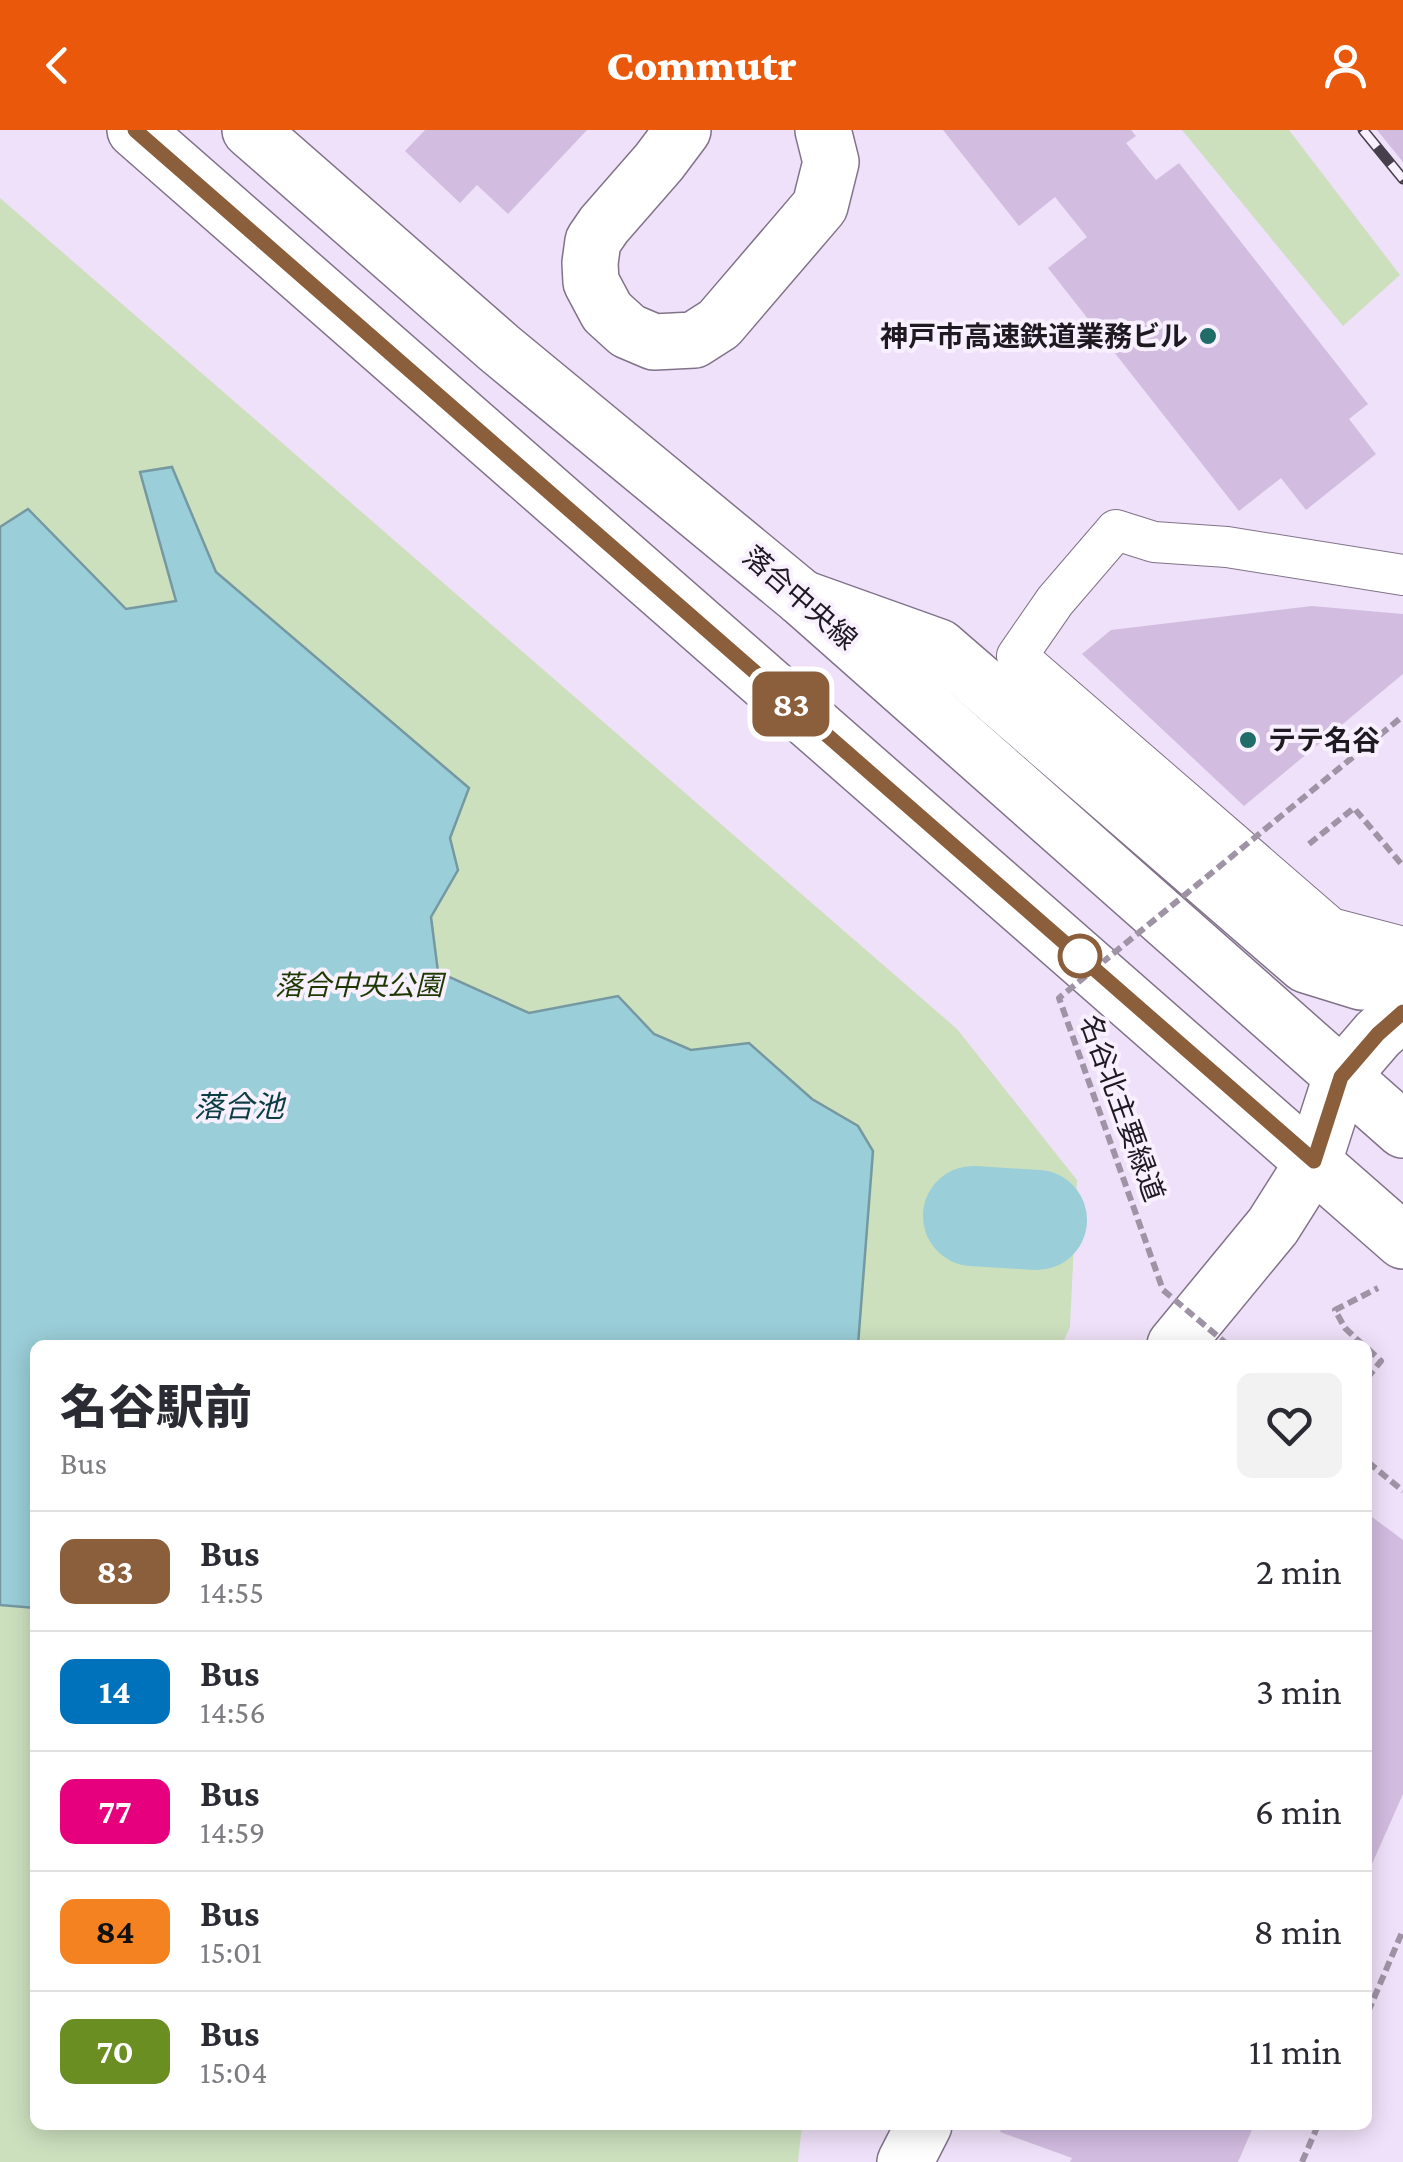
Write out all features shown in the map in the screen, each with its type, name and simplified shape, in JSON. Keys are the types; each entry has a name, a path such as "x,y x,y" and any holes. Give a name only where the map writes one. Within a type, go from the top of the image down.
{"street":[{"path":"134,130 1314,1161 1394,1263"},
{"name":"落合中央線","path":"250,130 499,348 802,598 1403,1130"},
{"path":"683,130 593,241 591,282 607,312 628,331 654,342 694,340 719,324 820,206 830,162 823,130"},
{"path":"1403,575 1227,547 1154,542 1116,530 1055,601 1016,656 1331,928 1403,946"},
{"path":"802,598 939,647 1306,964 1361,982 1403,984"},
{"path":"1179,1340 1274,1226 1314,1161 1341,1077 1403,1012"},
{"path":"905,2162 921,2130"}],"path":[{"name":"名谷北主要緑道","path":"1222,1340 1163,1290 1059,998 1403,716"},
{"path":"1298,853 1354,808 1403,866"},
{"path":"1358,1340 1335,1310 1394,1263"},
{"path":"1372,1465 1403,1491"},
{"path":"1372,2003 1403,1930"},
{"path":"1302,2162 1316,2130"}],"green space":[{"path":"1182,130 1289,130 1400,275 1343,326"},
{"name":"落合中央公園","path":"0,198 957,1029 1077,1180 1070,1327 1064,1340 30,1340 30,2130 801,2130 798,2162 0,2162"}],"water":[{"name":"落合池","path":"172,467 216,572 469,788 450,838 458,870 431,917 438,972 529,1013 618,996 654,1034 691,1050 749,1043 812,1099 858,1126 873,1151 858,1340 30,1340 30,1608 0,1605 0,527 28,509 126,609 176,601 140,472"}],"building":[{"path":"425,130 587,130 508,214 477,185 460,203 405,151"},
{"name":"神戸市高速鉄道業務ビル","path":"943,130 1131,130 1136,136 1126,143 1156,180 1179,163 1368,404 1349,419 1376,454 1306,510 1281,478 1239,511 1048,268 1087,237 1055,197 1019,226"},
{"path":"1377,130 1403,130 1403,162"},
{"name":"テテ名谷","path":"1312,606 1403,614 1403,674 1244,806 1082,654 1111,630"},
{"path":"1372,1517 1403,1540 1403,1794 1372,1864"},
{"path":"1252,2130 1238,2162 1070,2162 1072,2158 1000,2132"}],"waterway":[{"path":"973,1216 1037,1220"}],"railway":[{"path":"1363,130 1403,179"}],"bus line":[{"name":"83","path":"135,130 1314,1161 1341,1077 1403,1012"}],"place":[{"name":"神戸市高速鉄道業務ビル","path":"1208,336"},
{"name":"テテ名谷","path":"1248,740"}]}
